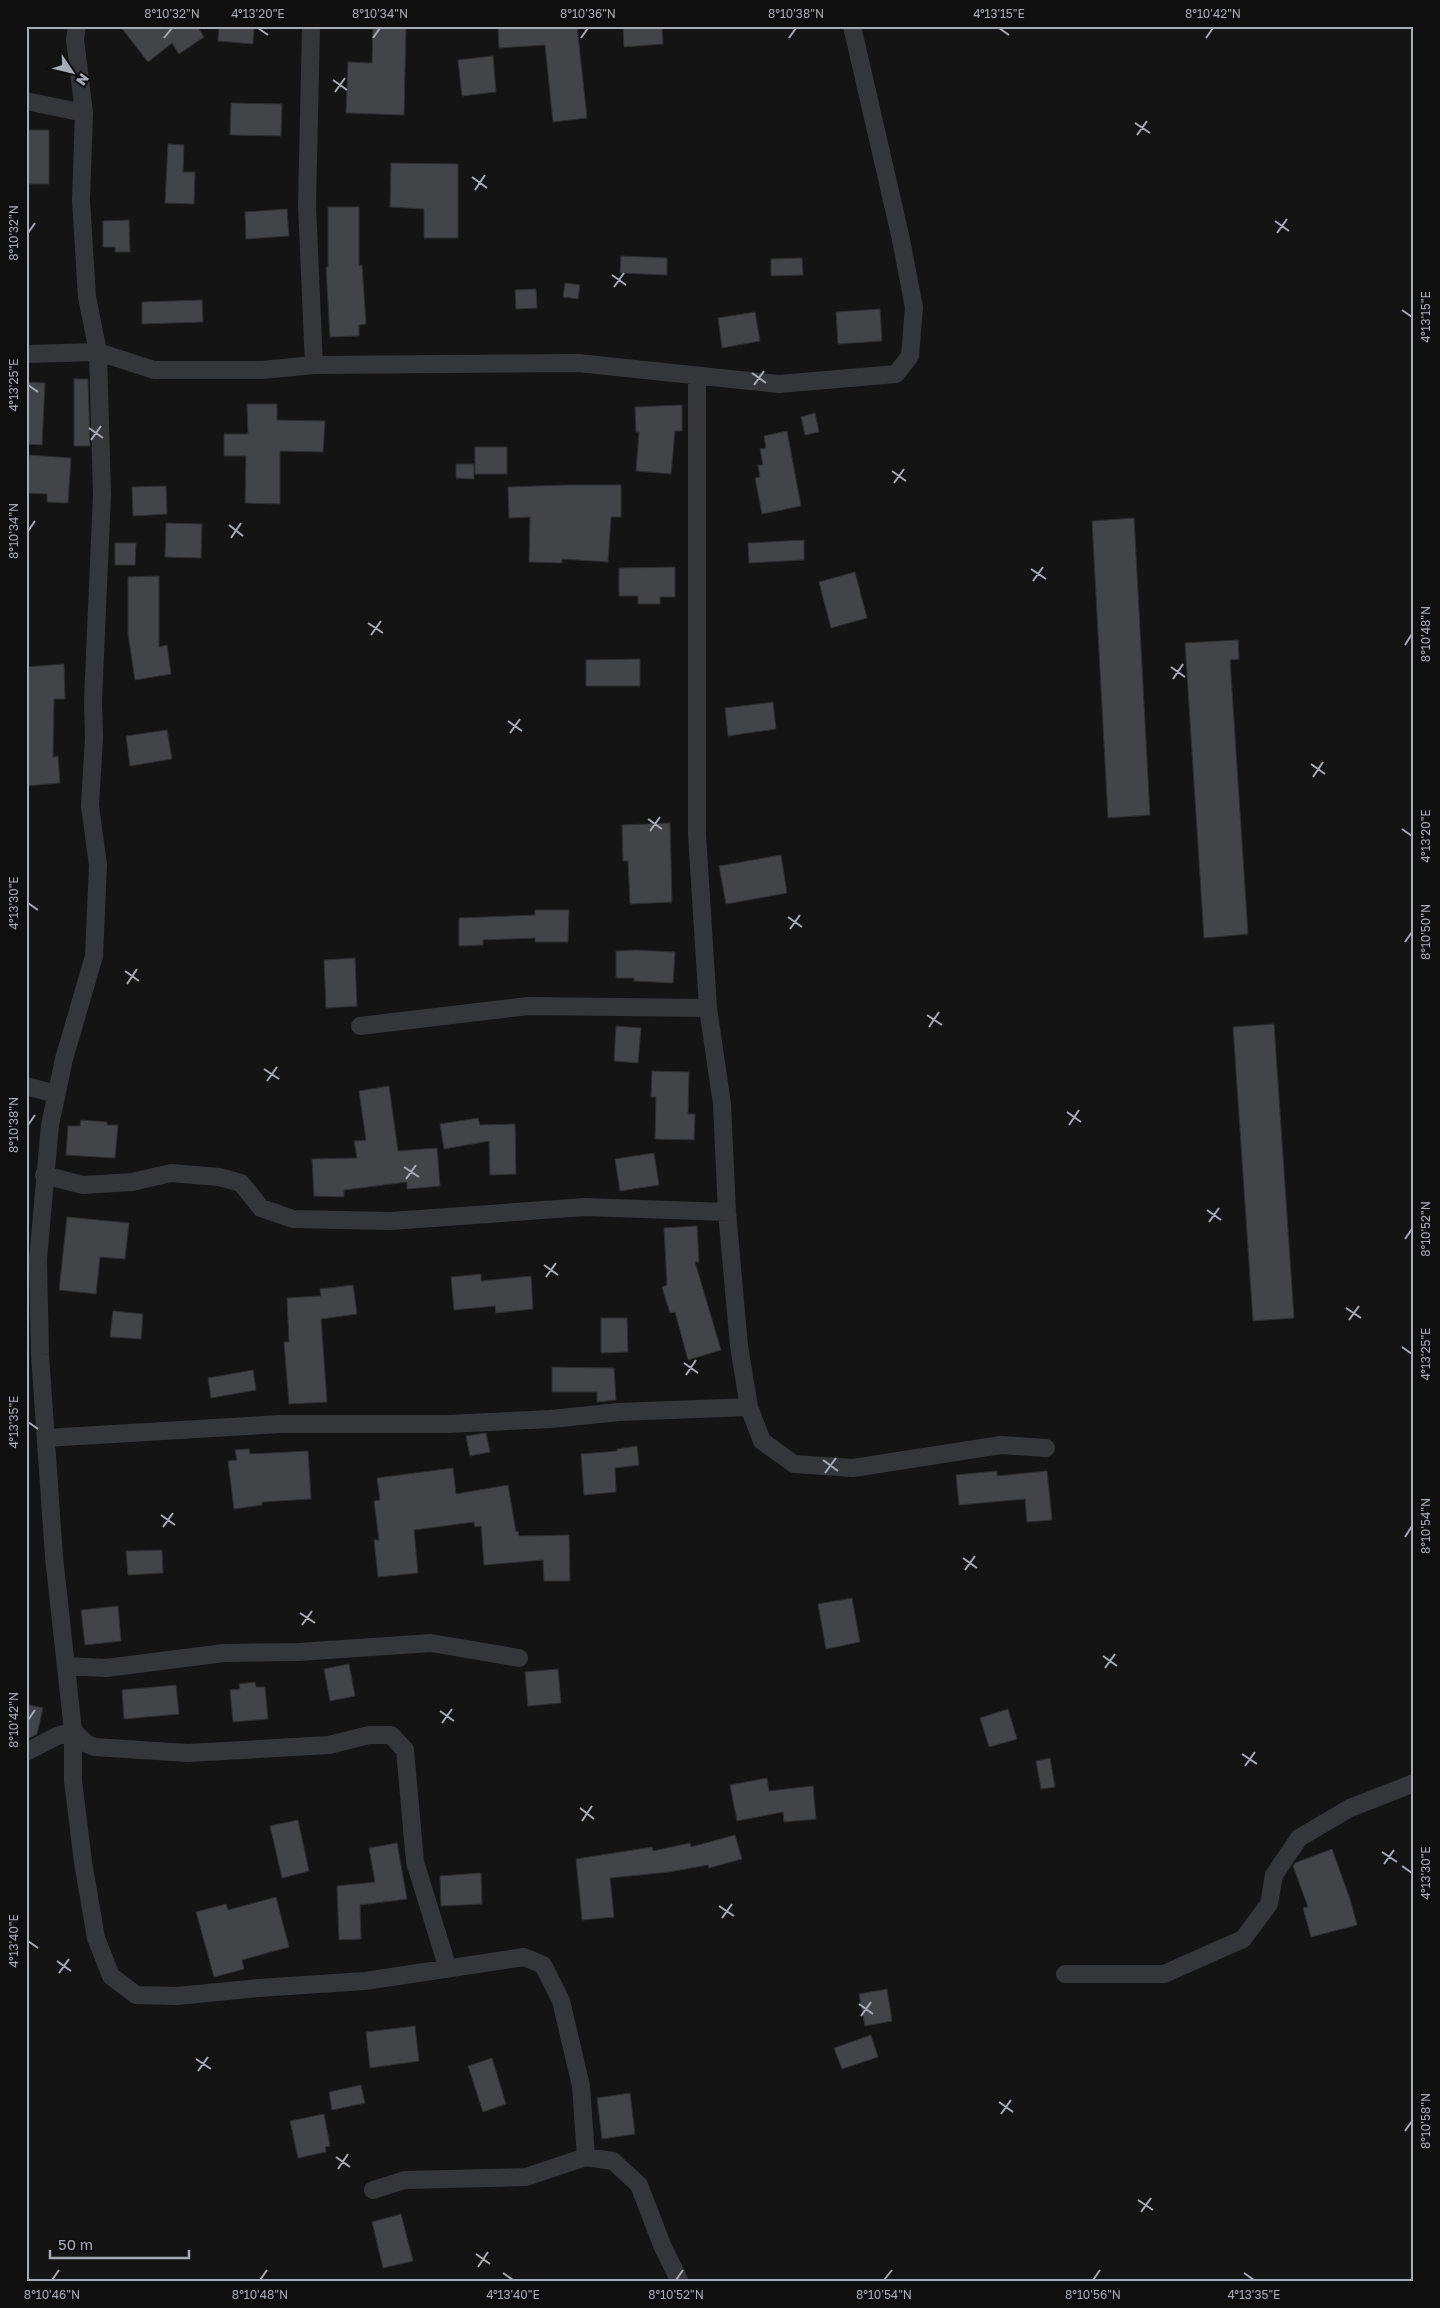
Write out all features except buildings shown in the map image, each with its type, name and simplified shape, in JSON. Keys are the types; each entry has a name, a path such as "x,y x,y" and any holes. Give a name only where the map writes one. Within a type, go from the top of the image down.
{"street":[{"path":"76,26 75,39 84,113 81,200 86,288 98,352 102,495 92,700 94,737 90,806 98,865 94,956 64,1059 50,1125 44,1175 38,1259 40,1355 54,1556 73,1731 73,1781 83,1862 96,1938 111,1976 136,1995 177,1996 258,1988 365,1981 524,1957 543,1965 562,2001 581,2086 586,2157"},
{"path":"311,26 308,205 314,365"},
{"path":"26,354 98,352 154,370 262,370 314,365 578,363 780,384 896,374 910,356 914,307 900,235 852,26"},
{"path":"26,101 84,113"},
{"path":"697,376 696,834 708,1008 722,1104 727,1212 739,1346 748,1407 762,1441 794,1464 853,1468 1000,1445 1046,1448"},
{"path":"360,1026 528,1006 708,1008"},
{"path":"26,1086 56,1094"},
{"path":"44,1175 83,1184 132,1182 171,1173 219,1177 241,1182 261,1208 294,1219 391,1222 585,1207 727,1212"},
{"path":"46,1438 280,1424 448,1424 551,1419 619,1412 748,1407"},
{"path":"66,1666 106,1668 224,1653 298,1652 431,1643 519,1658"},
{"path":"26,1752 57,1736 73,1731"},
{"path":"73,1731 87,1744 94,1747 188,1753 329,1745 369,1735 391,1736 405,1750 415,1862 448,1969"},
{"path":"1065,1974 1164,1974 1243,1938 1269,1904 1274,1875 1299,1838 1350,1808 1414,1783"},
{"path":"374,2190 405,2180 526,2177 586,2157 613,2161 639,2185 662,2245 680,2282"}]}
